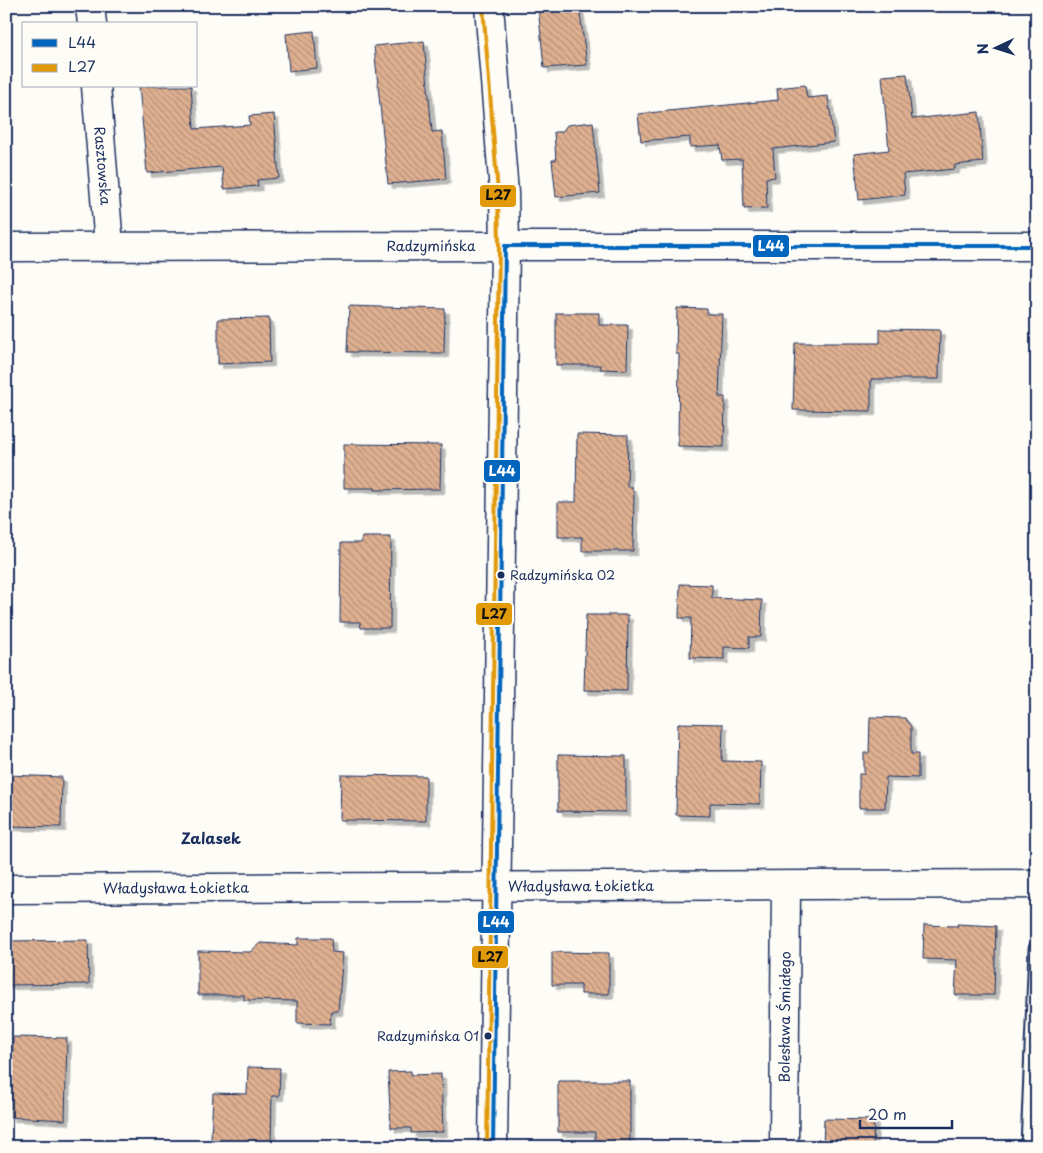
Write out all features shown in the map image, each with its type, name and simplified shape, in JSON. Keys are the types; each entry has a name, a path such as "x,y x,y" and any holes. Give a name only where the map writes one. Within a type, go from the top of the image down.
{"street":[{"path":"90,6 92,22"},
{"path":"489,6 504,193 505,246 492,1147"},
{"name":"Rasztowska","path":"96,88 109,246"},
{"name":"Radzymińska","path":"6,247 1037,246"},
{"name":"Władysława Łokietka","path":"6,889 786,887 1037,884"},
{"name":"Bolesława Śmiałego","path":"784,1147 786,887"}],"lane":[{"path":"1029,1147 1037,949"}],"building":[{"path":"538,6 579,6 587,65 544,68"},
{"path":"314,31 317,68 289,71 286,34"},
{"path":"424,41 432,132 442,131 446,179 388,184 374,46"},
{"path":"907,74 912,119 979,112 983,162 955,165 955,169 903,174 905,195 859,200 854,154 889,150 882,76"},
{"path":"805,85 807,98 828,96 834,142 773,149 775,177 766,178 767,208 744,209 742,159 722,160 720,145 690,147 690,137 641,141 638,114 778,100 777,88"},
{"path":"139,88 191,88 194,129 250,125 249,116 274,114 279,178 257,180 258,186 224,189 222,167 147,173"},
{"path":"593,122 600,193 556,197 552,160 556,160 554,132 562,132 567,125"},
{"path":"349,306 445,309 444,353 347,352"},
{"path":"677,308 707,309 707,314 722,314 719,397 725,397 724,447 678,446 679,354 676,354"},
{"path":"556,313 599,313 599,325 628,325 627,370 600,369 601,365 556,365"},
{"path":"269,318 270,362 218,364 218,319"},
{"path":"880,329 940,330 939,379 871,379 871,411 793,410 795,343 880,343"},
{"path":"577,434 628,435 627,487 632,487 634,495 633,551 582,551 582,537 558,537 558,502 576,502"},
{"path":"344,444 441,445 440,489 375,490 375,488 344,488"},
{"path":"362,537 391,537 390,628 361,628 360,622 340,622 341,543 361,543"},
{"path":"680,584 712,585 712,598 762,600 761,637 749,637 749,648 724,647 724,659 690,658 691,618 679,618"},
{"path":"586,615 628,615 627,691 584,690"},
{"path":"870,717 905,718 911,727 911,754 918,754 918,778 886,777 885,808 859,808 859,774 864,774 864,753 869,753"},
{"path":"678,723 723,724 722,761 761,762 760,804 710,803 710,816 676,815"},
{"path":"558,755 626,756 626,812 558,811"},
{"path":"6,775 62,777 61,827 6,826"},
{"path":"341,775 426,776 426,821 340,820"},
{"path":"957,924 996,926 994,995 955,995 957,960 923,959 924,925 958,926"},
{"path":"298,938 331,938 332,952 343,953 338,1011 331,1011 330,1024 297,1023 297,1001 244,1000 244,995 198,995 198,951 250,952 260,943 298,945"},
{"path":"88,940 89,984 6,985 6,941"},
{"path":"552,952 609,953 609,994 581,994 581,985 552,985"},
{"path":"13,1037 67,1038 65,1120 10,1117"},
{"path":"248,1067 280,1068 279,1096 272,1096 271,1142 211,1140 213,1093 247,1094"},
{"path":"411,1071 411,1075 441,1074 443,1132 411,1133 411,1128 391,1128 388,1072"},
{"path":"558,1081 630,1081 630,1147 595,1147 595,1132 558,1132"},
{"path":"824,1119 874,1120 873,1147 823,1147"}],"transit line":[{"name":"L27","path":"483,6 498,193 499,246 487,1147"},
{"name":"L44","path":"505,246 1037,246"},
{"name":"L44","path":"493,1147 505,246"}],"place":[{"name":"Radzymińska 02","path":"501,575"},
{"name":"Radzymińska 01","path":"488,1036"}],"district":[{"name":"Zalasek","path":"211,839"}]}
